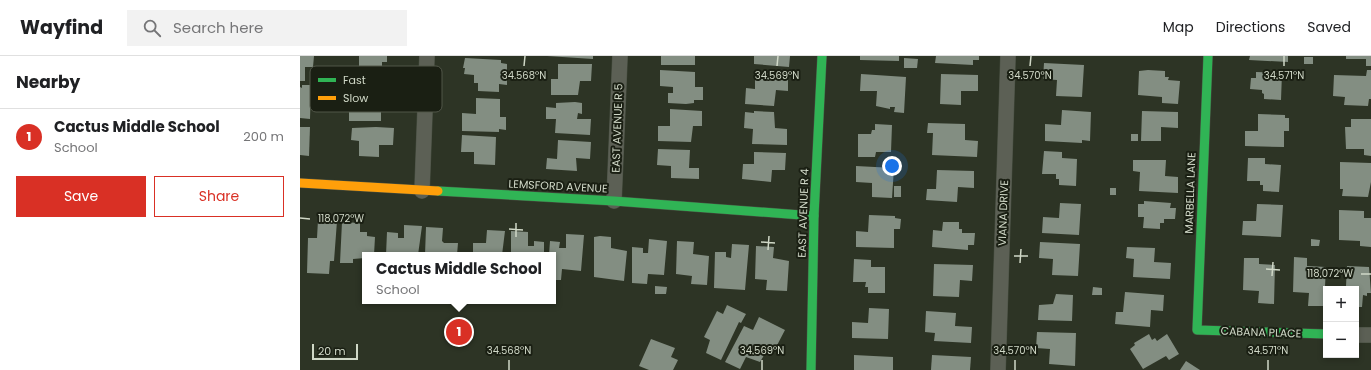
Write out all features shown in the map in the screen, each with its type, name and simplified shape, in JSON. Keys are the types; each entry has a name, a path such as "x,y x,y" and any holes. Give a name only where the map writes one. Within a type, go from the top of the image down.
{"street":[{"path":"427,56 427,66"},
{"name":"EAST AVENUE R 5","path":"614,201 620,56"},
{"name":"EAST AVENUE R 4","path":"811,370 814,216 822,56"},
{"name":"VIANA DRIVE","path":"998,370 1008,56"},
{"name":"MARBELLA LANE","path":"1196,330 1208,56"},
{"path":"422,191 425,112"},
{"name":"LEMSFORD AVENUE","path":"300,183 614,201 814,216"},
{"name":"CABANA PLACE","path":"1196,330 1323,334"},
{"path":"1359,335 1371,335"}],"building":[{"path":"300,56 314,56 313,66 305,67 305,81 300,81"},
{"path":"359,56 387,56 387,62 382,62 382,66 359,66"},
{"path":"547,56 593,56 593,59"},
{"path":"661,56 695,56 695,65 661,65"},
{"path":"754,56 790,56 789,67 754,64"},
{"path":"860,56 899,56 899,61 860,60"},
{"path":"936,56 979,56 979,60 973,60 973,65 935,63"},
{"path":"1250,56 1288,56 1288,62 1249,60"},
{"path":"1346,56 1371,56 1371,66 1366,66 1366,59 1346,59"},
{"path":"1304,57 1313,57 1313,64 1304,64"},
{"path":"465,58 501,60 501,63 507,64 507,85 499,84 499,92 478,91 478,83 474,83 474,75 464,74 465,68 463,68"},
{"path":"904,58 918,59 917,68 904,68"},
{"path":"1044,63 1084,65 1082,97 1056,96 1057,80 1043,79"},
{"path":"558,64 592,64 591,81 580,81 578,95 551,95 551,79 558,79"},
{"path":"660,70 695,72 695,87 703,87 703,100 694,100 694,103 686,104 668,103 668,93 673,93 673,87 660,86"},
{"path":"1367,70 1371,70 1371,99 1369,99 1368,106 1344,105 1345,97 1333,96 1334,75 1366,76"},
{"path":"1139,71 1165,71 1165,77 1169,77 1168,80 1180,81 1178,104 1162,103 1162,97 1138,95"},
{"path":"1256,72 1282,73 1281,100 1264,99 1262,90 1250,89 1251,78 1256,78"},
{"path":"755,73 788,73 788,91 776,90 774,106 745,104 746,88 755,89"},
{"path":"861,74 906,77 904,113 894,112 895,107 890,107 890,109 876,106 877,91 860,91"},
{"path":"941,74 978,75 978,91 961,91 961,105 940,104"},
{"path":"302,85 310,85 310,119 300,118 300,87 302,88"},
{"path":"476,98 500,99 500,117 506,117 506,130 499,129 499,132 462,131 462,113 476,114"},
{"path":"556,103 582,103 582,114 578,113 577,119 591,119 590,135 555,133 556,119 546,119 546,107 556,108"},
{"path":"670,109 702,111 702,126 693,126 691,142 658,141 658,126 670,126"},
{"path":"1062,110 1091,112 1090,141 1082,140 1082,143 1045,141 1045,124 1061,125"},
{"path":"754,111 774,112 775,128 787,129 787,145 752,144 753,129 744,128 745,112 754,113"},
{"path":"1142,111 1178,112 1178,128 1161,127 1161,141 1141,141"},
{"path":"349,112 381,112 381,121 349,121"},
{"path":"1258,114 1285,115 1285,118 1289,118 1289,131 1284,131 1284,147 1245,146 1245,131 1258,131"},
{"path":"1351,119 1371,119 1371,156 1364,155 1364,149 1346,149 1345,127 1351,127"},
{"path":"928,123 965,124 965,140 978,141 977,157 932,155 933,133 927,133"},
{"path":"875,124 892,125 891,152 876,152 875,157 858,157 858,134 871,134 872,130 875,130"},
{"path":"300,127 310,127 309,156 300,155"},
{"path":"352,128 394,128 393,145 379,145 379,157 359,156 359,141 351,140"},
{"path":"1131,134 1138,134 1138,141 1131,141"},
{"path":"462,135 496,137 495,165 474,164 474,152 461,152"},
{"path":"558,140 591,142 590,159 576,158 577,171 546,169 547,158 557,159"},
{"path":"658,149 690,150 689,168 699,168 699,179 671,178 671,166 657,165"},
{"path":"1044,151 1062,152 1062,158 1077,159 1076,186 1059,185 1059,179 1056,179 1056,174 1042,174"},
{"path":"754,152 786,153 785,170 772,170 771,182 742,179 743,164 754,164"},
{"path":"1248,158 1265,158 1265,164 1281,165 1279,192 1263,191 1263,185 1260,185 1260,181 1247,181"},
{"path":"1133,160 1166,160 1165,176 1178,177 1178,193 1139,191 1140,172 1133,171"},
{"path":"1340,162 1371,163 1371,182 1368,197 1342,196 1343,189 1340,189"},
{"path":"856,166 894,168 892,198 872,197 872,183 856,182"},
{"path":"937,170 974,171 974,188 958,187 957,202 926,200 927,189 936,189"},
{"path":"894,186 901,186 901,197 894,197"},
{"path":"1110,188 1116,188 1116,195 1110,195"},
{"path":"1144,201 1171,203 1170,208 1176,208 1175,219 1164,219 1164,223 1160,223 1160,229 1143,228 1144,217 1138,217 1138,204 1144,204"},
{"path":"1060,203 1081,204 1079,235 1042,233 1043,217 1059,218"},
{"path":"1257,204 1283,205 1281,237 1242,235 1243,221 1256,221"},
{"path":"1339,210 1364,211 1364,218 1371,218 1371,247 1360,246 1360,241 1339,240"},
{"path":"869,215 895,216 895,218 901,219 900,229 894,229 894,248 856,247 856,231 868,232"},
{"path":"318,220 337,221 334,261 330,261 329,274 307,273 308,238 317,238"},
{"path":"342,222 360,223 360,232 367,232 367,236 375,237 374,252 362,252 362,258 353,259 353,263 340,263"},
{"path":"943,222 959,222 959,229 962,229 962,233 975,233 974,245 968,245 968,250 932,247 933,230 942,231"},
{"path":"404,225 422,226 418,252 386,252 387,232 398,233 398,238 404,238"},
{"path":"426,227 443,228 442,241 444,243 458,243 457,252 425,252"},
{"path":"487,230 505,231 502,252 473,252 473,243 486,243"},
{"path":"511,231 528,232 528,246 534,246 534,241 544,242 544,252 511,252"},
{"path":"566,234 584,235 581,271 562,269 561,280 556,280 556,252 549,252 550,241 560,242 559,248 566,248"},
{"path":"594,237 611,237 611,248 627,251 624,281 594,277"},
{"path":"649,239 667,241 664,275 648,274 647,284 632,283 632,247 643,248 643,253 648,253"},
{"path":"1311,239 1320,240 1319,246 1311,246"},
{"path":"677,241 694,242 693,254 709,256 707,285 691,284 692,276 676,274"},
{"path":"1040,242 1080,244 1078,276 1052,275 1053,259 1039,258"},
{"path":"732,244 749,245 745,290 714,288 715,252 726,252 726,257 731,258"},
{"path":"756,246 774,247 773,258 789,261 787,291 766,290 767,280 755,279"},
{"path":"1127,247 1155,248 1154,262 1171,263 1170,279 1133,277 1134,259 1126,258"},
{"path":"1294,257 1307,258 1307,266 1326,267 1325,286 1323,286 1323,306 1308,306 1309,293 1293,292"},
{"path":"1244,258 1259,258 1259,264 1275,265 1274,304 1258,303 1259,291 1243,290"},
{"path":"854,259 871,260 871,267 885,267 885,293 868,293 868,287 865,287 866,282 853,282"},
{"path":"934,264 973,265 972,281 960,280 959,297 933,296"},
{"path":"1347,266 1369,267 1371,293 1367,293 1367,296 1363,295 1362,307 1359,307 1359,286 1346,286"},
{"path":"655,286 667,287 666,294 655,294"},
{"path":"1093,287 1102,288 1102,295 1092,295"},
{"path":"1125,292 1164,295 1163,311 1151,310 1150,327 1115,324 1116,312 1123,312"},
{"path":"1056,294 1073,295 1072,321 1038,320 1039,305 1053,304"},
{"path":"727,305 746,314 741,323 739,322 721,360 706,353 710,340 704,337 717,311 723,314"},
{"path":"869,308 889,309 888,339 852,338 852,322 868,323"},
{"path":"926,311 956,313 955,326 972,327 971,343 934,341 935,333 925,332"},
{"path":"759,317 785,330 773,353 767,350 760,362 746,357 740,369 725,362 744,326 753,330"},
{"path":"1037,332 1076,333 1075,366 1049,364 1050,349 1036,348"},
{"path":"1149,334 1152,340 1155,338 1157,341 1167,334 1179,354 1169,360 1166,356 1143,369 1130,349 1135,345 1134,343"},
{"path":"651,339 675,348 671,357 678,360 673,370 649,370 639,366"},
{"path":"854,355 893,357 893,370 854,370"},
{"path":"932,355 971,357 970,370 931,370"},
{"path":"1186,361 1200,370 1180,370"}],"traffic: fast":[{"path":"811,370 814,216 822,56"},
{"path":"1208,56 1197,330 1323,334"},
{"path":"438,191 614,201 814,216"}],"traffic: slow":[{"path":"300,183 438,191"}],"place":[{"name":"Cactus Middle School","path":"459,332"}]}
